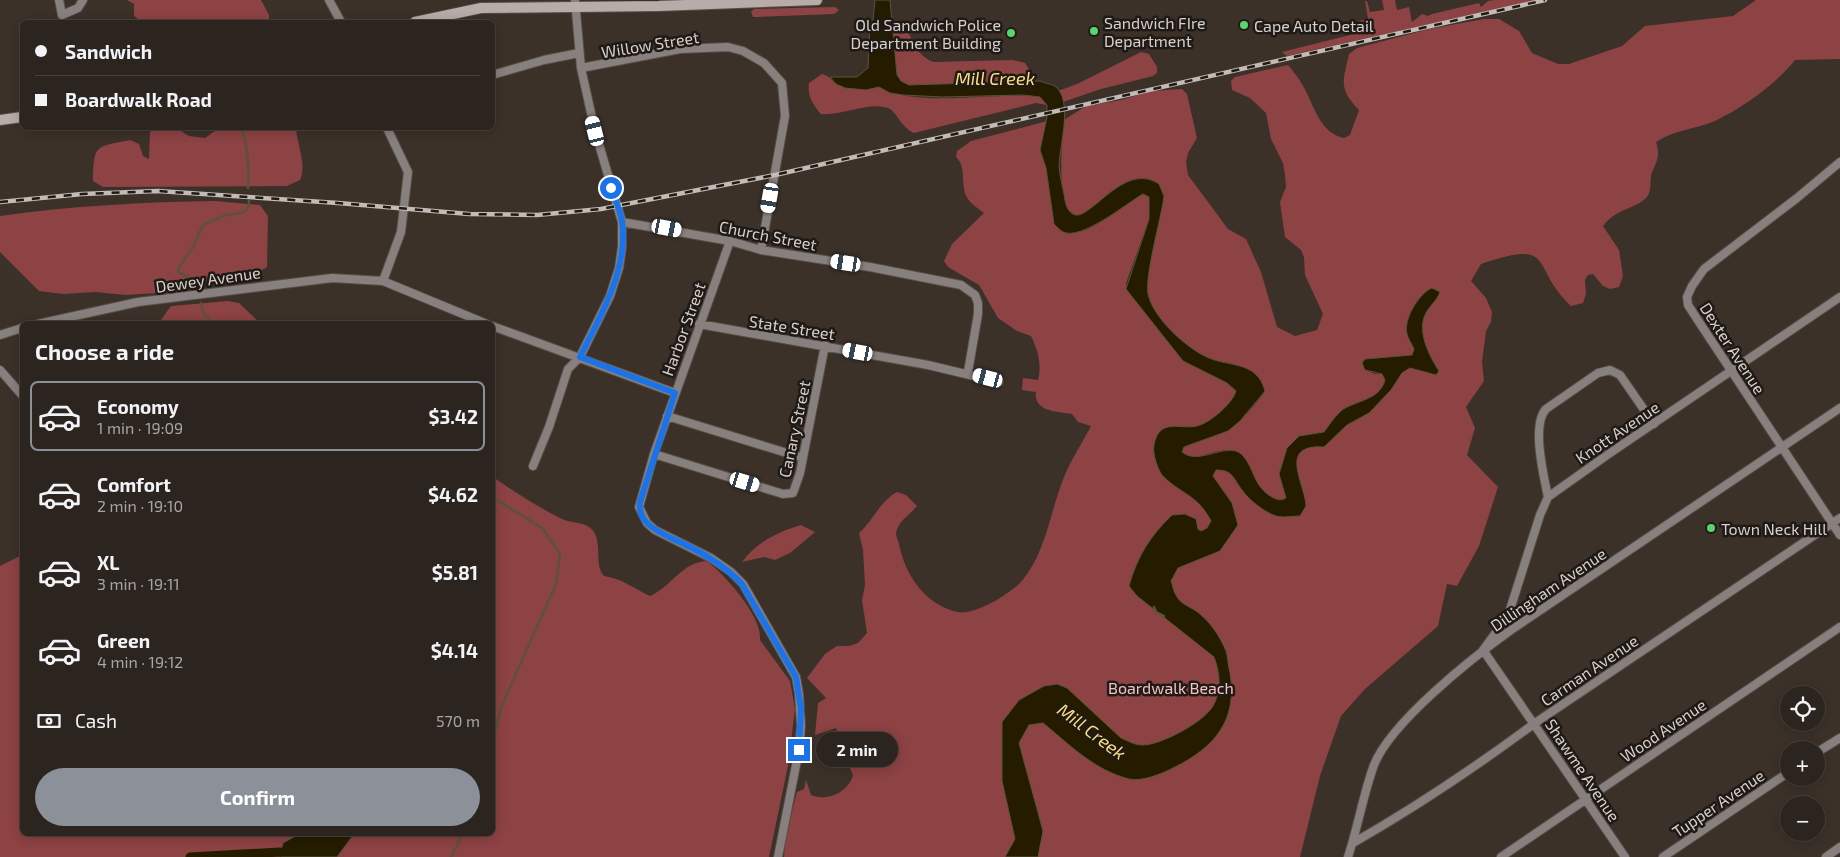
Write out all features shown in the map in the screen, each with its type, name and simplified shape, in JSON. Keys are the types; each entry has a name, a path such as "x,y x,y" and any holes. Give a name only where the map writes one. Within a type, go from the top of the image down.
{"main road":[{"path":"424,20 481,8 575,3 816,0"},
{"path":"0,120 20,117"}],"street":[{"path":"59,0 62,15"},
{"path":"58,20 62,15 78,8 83,0"},
{"path":"329,0 340,20"},
{"path":"533,466 549,427 568,369 580,357 614,282 621,257 622,222 597,138 581,68 575,3"},
{"name":"Willow Street","path":"581,68 680,49 728,47 743,51 764,62 782,83 785,116 761,250"},
{"path":"495,74 544,60 579,53"},
{"path":"383,281 402,232 408,172 388,130"},
{"name":"Dexter Avenue","path":"1840,162 1797,198 1704,269 1692,286 1688,296 1688,305 1840,535"},
{"name":"Church Street","path":"622,222 730,241 761,250 961,285 970,289 975,295 978,314 968,372"},
{"name":"Harbor Street","path":"730,241 654,454 640,502 640,512 647,523 655,530 711,558 742,584 796,677 801,709 799,750 778,857"},
{"name":"Dewey Avenue","path":"52,321 138,302 332,278 383,281 480,321"},
{"name":"Knott Avenue","path":"1548,497 1602,458 1840,297"},
{"name":"State Street","path":"699,324 762,337 825,345 968,372 998,382"},
{"path":"495,327 675,393"},
{"path":"0,335 20,329"},
{"name":"Canary Street","path":"654,454 788,494 796,489 825,345"},
{"path":"0,370 20,393"},
{"path":"1483,650 1508,616 1540,515 1548,497 1540,452 1540,417 1546,409 1598,374 1610,370 1620,375 1654,424"},
{"name":"Dillingham Avenue","path":"1348,857 1374,764 1388,741 1403,722 1483,650 1840,408"},
{"path":"667,416 803,458"},
{"name":"Carman Avenue","path":"1353,843 1388,823 1488,758 1535,723 1840,518"},
{"name":"Wood Avenue","path":"1501,857 1840,627"},
{"name":"Shawme Avenue","path":"1483,650 1535,723 1625,857"},
{"path":"1825,747 1840,738"},
{"name":"Tupper Avenue","path":"1663,857 1780,778"},
{"path":"1826,857 1840,847"}],"green space":[{"path":"127,0 261,0 269,15 269,20 139,20 134,16 134,4"},
{"path":"1382,0 1395,0 1397,10 1409,7 1412,22 1422,14 1428,16 1479,3 1481,7 1488,1 1537,0 1287,56 1282,52 1362,32 1359,21 1368,19 1365,1 1367,1 1370,12 1384,10"},
{"name":"Boardwalk Beach","path":"1756,0 1840,0 1840,59 1795,60 1769,87 1737,109 1708,124 1678,132 1656,142 1658,157 1651,175 1648,195 1642,202 1620,212 1603,226 1619,250 1623,276 1619,287 1610,289 1603,286 1593,274 1588,275 1585,280 1586,294 1583,303 1571,306 1558,292 1539,261 1532,256 1522,254 1481,264 1471,281 1486,298 1492,312 1491,322 1486,331 1482,362 1484,381 1466,407 1475,428 1467,455 1498,487 1479,546 1457,586 1447,584 1438,626 1365,689 1341,716 1320,776 1300,857 784,857 785,837 797,792 804,789 806,780 811,795 824,797 842,791 851,781 853,775 841,748 836,728 815,735 818,703 826,698 807,678 825,654 837,646 849,646 858,643 867,633 862,600 865,585 863,550 859,533 891,496 897,492 906,495 917,506 902,522 896,533 906,566 918,586 935,602 957,612 973,611 991,603 1016,587 1029,571 1047,532 1064,477 1091,426 1078,422 1072,414 1048,410 1039,404 1036,399 1036,392 1022,390 1023,378 1038,380 1040,369 1036,347 1031,336 1017,331 998,318 979,285 948,267 944,261 952,244 984,213 971,203 965,194 962,166 956,157 957,151 971,141 1047,121 1040,150 1046,168 1054,224 1067,233 1076,233 1096,225 1143,193 1149,197 1149,219 1126,283 1126,289 1183,361 1221,369 1241,379 1253,389 1234,414 1216,426 1187,439 1165,446 1168,457 1197,480 1206,466 1213,460 1229,458 1236,460 1241,463 1256,493 1269,502 1284,508 1290,502 1292,495 1289,463 1300,444 1319,443 1330,435 1348,416 1381,397 1390,385 1397,370 1387,364 1429,366 1439,372 1426,345 1423,322 1426,312 1440,292 1432,288 1422,295 1413,308 1406,328 1414,349 1412,355 1365,359 1362,363 1365,370 1375,374 1382,374 1385,380 1378,392 1342,410 1324,432 1299,436 1287,448 1279,474 1286,498 1276,499 1265,492 1260,486 1247,460 1238,452 1228,450 1192,458 1182,452 1190,443 1227,431 1248,413 1265,391 1256,375 1249,370 1209,358 1191,348 1172,332 1151,303 1148,294 1149,273 1164,196 1159,184 1148,179 1137,178 1118,187 1083,214 1073,215 1067,207 1063,194 1061,159 1064,120 1086,106 1121,100 1151,91 1182,89 1187,94 1197,138 1188,153 1186,162 1188,175 1228,229 1246,239 1261,272 1277,327 1295,336 1317,330 1323,314 1305,275 1304,257 1301,250 1285,237 1280,202 1286,187 1285,175 1283,163 1271,139 1266,113 1250,98 1232,90 1231,81 1235,77 1288,65 1302,84 1323,124 1336,135 1344,138 1350,135 1359,110 1348,96 1344,84 1349,54 1357,48 1429,29 1484,19 1499,19 1519,31 1532,53 1558,64 1569,64 1622,46 1645,26 1733,16"},
{"path":"835,7 839,10 834,14 753,17 751,12 754,9"},
{"path":"897,20 907,30 920,53 933,62 1013,60 1025,63 1031,72 1030,81 909,85 901,81 897,75 892,22"},
{"path":"1141,52 1149,54 1157,67 1157,73 1153,76 1101,89 1063,102 1058,91 1077,84"},
{"path":"822,74 844,87 879,87 895,94 914,97 1040,97 1047,105 1036,103 914,133 905,127 893,111 883,107 866,107 838,113 821,114 811,100 809,83"},
{"path":"152,130 179,130 189,136 205,138 216,130 296,130 302,161 302,174 300,180 287,186 103,187 93,181 94,160 99,149 103,146 130,140 139,144 143,156 149,159 150,132"},
{"path":"215,201 260,205 268,216 267,267 253,275 199,282 176,292 125,295 95,292 63,294 39,291 0,252 0,216 107,205"},
{"path":"228,301 239,303 258,321 160,321 171,306"},
{"path":"495,478 526,499 566,521 583,524 591,528 598,543 599,566 604,576 622,581 650,596 658,592 691,565 707,561 741,597 756,620 760,640 790,681 795,709 788,766 769,857 337,857 353,836 495,836"},
{"path":"801,525 815,532 790,553 775,560 764,557 742,562 760,544 784,531"},
{"path":"20,556 20,836 295,836 283,843 279,857 0,857 0,566"}],"water":[{"path":"875,0 890,0 897,75 901,81 909,85 1040,81 1055,86 1061,93 1065,113 1059,170 1066,205 1073,214 1080,215 1120,186 1133,180 1146,179 1159,184 1164,196 1149,273 1148,294 1151,303 1172,332 1191,348 1209,358 1242,367 1256,374 1265,391 1240,421 1228,431 1184,447 1182,452 1189,456 1231,450 1238,452 1248,462 1258,484 1266,493 1277,499 1282,500 1286,498 1279,474 1287,448 1299,436 1324,432 1342,410 1378,392 1385,380 1382,374 1365,370 1362,363 1365,359 1412,355 1414,349 1406,328 1413,308 1422,295 1432,288 1440,292 1428,309 1423,322 1426,344 1439,371 1436,375 1410,368 1402,373 1391,390 1369,413 1347,425 1324,447 1310,448 1301,452 1297,458 1297,467 1306,506 1300,516 1279,517 1267,512 1249,498 1229,473 1216,470 1213,476 1232,503 1238,525 1220,551 1178,568 1171,581 1178,598 1210,624 1227,653 1232,690 1230,705 1220,731 1211,742 1188,760 1163,773 1134,780 1105,770 1073,748 1043,723 1029,725 1019,743 1043,831 1038,857 1005,857 1015,839 1002,781 1002,722 1019,700 1044,686 1057,684 1067,688 1121,738 1134,744 1143,745 1160,741 1181,732 1201,719 1216,700 1219,682 1218,669 1214,657 1137,596 1129,586 1140,556 1157,531 1172,515 1185,514 1196,519 1198,529 1201,531 1207,528 1211,521 1195,500 1162,475 1154,453 1157,436 1166,428 1197,426 1208,421 1226,407 1236,391 1227,383 1183,361 1126,289 1149,219 1149,197 1143,194 1104,220 1081,231 1063,232 1054,224 1046,168 1040,150 1047,117 1047,105 1040,97 1023,95 942,97 903,95 890,93 879,87 866,90 845,88 836,84 830,77 857,77 868,68 870,25 873,20"},
{"path":"295,836 353,836 337,857 279,857 283,843"}],"waterway":[{"path":"242,130 248,157 248,188"},
{"path":"196,286 192,279 178,272 178,269 193,247 203,225 223,216 244,212 249,201"},
{"path":"201,303 203,312 210,321"},
{"path":"495,499 542,528 560,554 556,584 502,705 495,732"},
{"name":"Mill Creek","path":"1154,607 1156,612 1164,616"},
{"path":"451,857 462,836"},
{"path":"190,857 280,852"}],"railway":[{"path":"0,202 82,194 158,191 469,214 537,215 601,209 775,175 1545,0"}],"place":[{"name":"Cape Auto Detail","path":"1244,25"},
{"name":"Sandwich FIre Department","path":"1094,31"},
{"name":"Old Sandwich Police Department Building","path":"1011,33"},
{"name":"Town Neck Hill","path":"1711,528"}],"route":[{"path":"611,188 622,222 621,257 610,296 580,357 675,393 654,454 640,502 640,512 647,523 655,530 711,558 742,584 796,677 802,726 799,750"}]}
